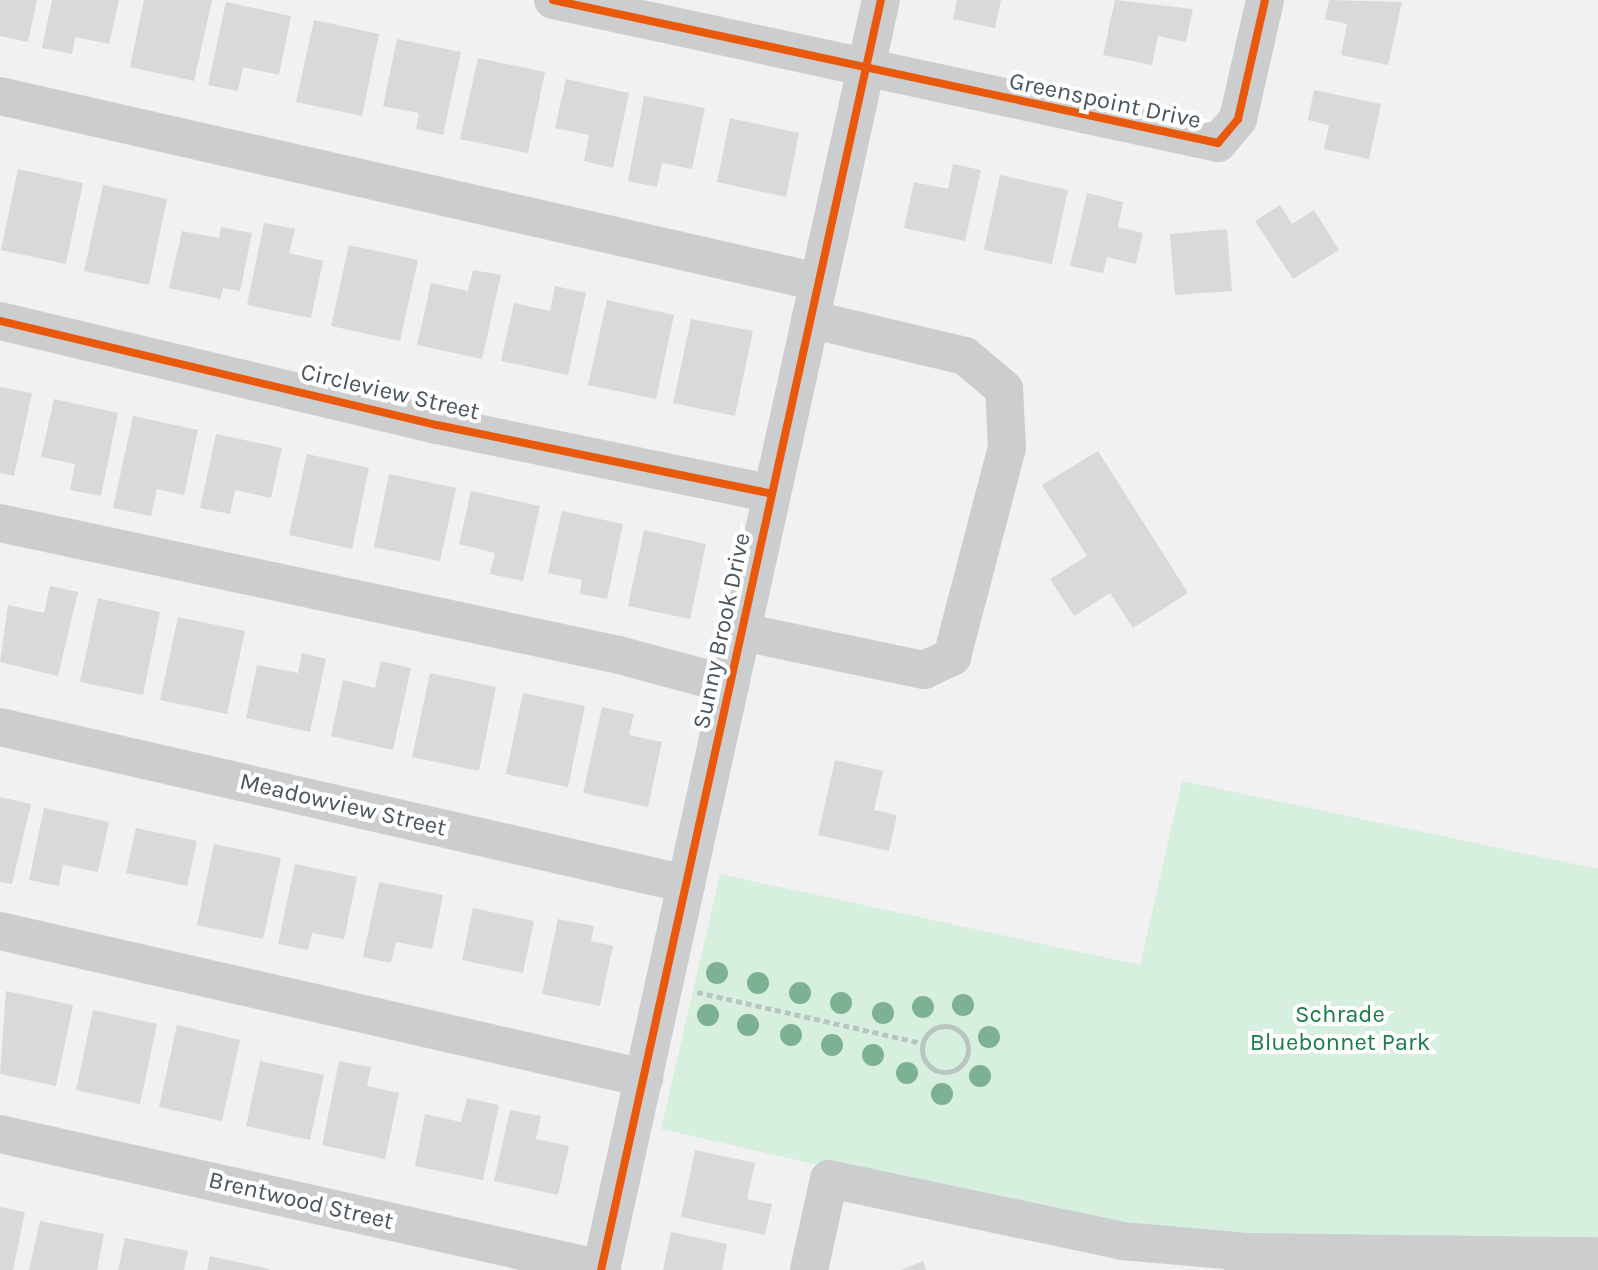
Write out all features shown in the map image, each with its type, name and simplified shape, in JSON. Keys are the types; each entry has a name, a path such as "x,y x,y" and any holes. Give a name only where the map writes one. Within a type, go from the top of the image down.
{"street":[{"name":"Greenspoint Drive","path":"553,0 1218,143 1238,119 1265,0"},
{"name":"Sunny Brook Drive","path":"601,1269 881,0"},
{"path":"0,96 818,282"},
{"path":"742,632 924,670 952,657 1007,448 1004,389 965,356 810,319"},
{"name":"Circleview Street","path":"0,321 437,425 772,494"},
{"path":"0,523 619,655 730,685"},
{"name":"Meadowview Street","path":"0,727 686,884"},
{"path":"0,931 644,1078"},
{"name":"Brentwood Street","path":"0,1134 601,1269"},
{"path":"809,1270 829,1179 1122,1241 1245,1261 1598,1256"}],"path":[{"path":"697,992 922,1043"},
{"path":"953,1027 969,1051 962,1065 941,1072 924,1058 922,1043 931,1030 953,1027"}],"green space":[{"name":"Schrade Bluebonnet Park","path":"1182,781 1598,869 1598,1243 1119,1234 661,1129 720,874 1140,965"}],"building":[{"path":"0,0 37,0 28,42 0,36"},
{"path":"52,0 119,0 109,44 75,37 72,54 42,48"},
{"path":"144,0 212,0 194,81 130,67"},
{"path":"957,0 1001,0 995,28 953,19"},
{"path":"1115,0 1193,9 1186,42 1158,36 1152,65 1103,55"},
{"path":"1329,0 1402,2 1388,65 1341,55 1347,24 1325,19"},
{"path":"226,2 291,16 279,75 243,67 238,91 208,85"},
{"path":"314,20 379,34 362,116 296,102"},
{"path":"397,39 461,52 443,135 416,129 419,113 383,106"},
{"path":"478,58 545,72 528,153 460,139"},
{"path":"566,79 629,93 613,168 584,161 589,135 555,128"},
{"path":"1314,90 1381,104 1369,159 1324,149 1329,125 1308,120"},
{"path":"644,96 705,108 692,169 662,163 657,187 628,181"},
{"path":"730,118 799,133 786,197 717,182"},
{"path":"953,164 981,170 965,241 904,228 914,182 948,189"},
{"path":"18,169 83,183 66,264 1,250"},
{"path":"1000,175 1068,190 1052,264 984,250"},
{"path":"103,185 167,199 149,285 84,271"},
{"path":"1087,193 1123,202 1118,227 1143,233 1136,264 1107,257 1103,273 1070,266"},
{"path":"1280,205 1292,224 1314,210 1339,250 1293,279 1255,221"},
{"path":"264,223 295,229 289,253 323,261 311,318 247,305"},
{"path":"221,227 252,233 240,291 223,288 220,299 169,288 182,231 219,238"},
{"path":"1227,229 1232,291 1175,295 1170,234"},
{"path":"349,245 418,260 400,341 331,326"},
{"path":"473,270 501,275 482,359 417,345 431,283 468,291"},
{"path":"555,286 586,293 568,375 501,361 514,303 550,311"},
{"path":"607,300 674,315 656,399 588,385"},
{"path":"691,319 753,331 735,416 673,403"},
{"path":"0,387 32,393 14,476 0,473"},
{"path":"54,399 118,413 101,496 70,490 75,464 41,457"},
{"path":"133,416 198,430 184,495 157,489 151,516 113,508"},
{"path":"216,434 282,448 271,498 235,490 230,514 200,508"},
{"path":"1098,451 1188,593 1133,628 1110,593 1074,616 1050,579 1087,556 1042,485"},
{"path":"307,454 369,468 352,549 289,535"},
{"path":"389,474 456,488 440,561 374,547"},
{"path":"471,491 540,506 523,581 490,574 495,553 459,544"},
{"path":"562,511 623,524 607,599 580,594 582,580 548,573"},
{"path":"644,530 706,544 690,619 628,606"},
{"path":"50,586 78,592 58,676 0,662 8,605 44,613"},
{"path":"98,598 160,612 143,695 80,682"},
{"path":"178,617 245,631 227,714 160,700"},
{"path":"302,653 326,659 310,732 246,718 257,665 298,673"},
{"path":"381,661 411,668 393,750 331,736 343,680 375,688"},
{"path":"430,673 496,687 479,771 412,757"},
{"path":"523,693 585,706 568,787 506,774"},
{"path":"602,707 634,714 629,735 662,742 648,807 583,793"},
{"path":"835,760 883,771 874,810 897,815 889,851 818,835"},
{"path":"0,797 31,804 12,884 0,882"},
{"path":"44,808 109,822 98,872 63,865 59,886 29,880"},
{"path":"136,828 197,841 187,886 126,873"},
{"path":"214,844 281,858 263,939 197,925"},
{"path":"295,864 357,877 344,939 312,933 308,950 278,944"},
{"path":"379,882 443,895 432,949 396,942 391,963 363,957"},
{"path":"473,908 534,921 523,973 462,960"},
{"path":"558,919 594,926 591,941 613,946 600,1006 542,994"},
{"path":"6,991 73,1005 56,1086 0,1074"},
{"path":"93,1010 157,1024 140,1104 76,1090"},
{"path":"177,1025 240,1040 222,1121 159,1107"},
{"path":"260,1061 324,1075 310,1140 246,1126"},
{"path":"339,1061 371,1067 367,1086 399,1093 385,1159 322,1145"},
{"path":"467,1098 499,1105 483,1180 415,1166 425,1114 461,1122"},
{"path":"510,1110 541,1116 536,1139 569,1146 558,1195 494,1181"},
{"path":"695,1150 755,1163 747,1199 772,1204 765,1235 681,1217"},
{"path":"0,1207 25,1212 13,1270 0,1270"},
{"path":"40,1221 104,1234 97,1270 29,1270"},
{"path":"671,1232 727,1244 722,1270 663,1270"},
{"path":"125,1238 188,1251 184,1270 118,1270"},
{"path":"210,1256 270,1269 270,1270 207,1270"},
{"path":"923,1261 926,1270 901,1270"}],"cycle path":[{"path":"553,0 1218,143 1238,119 1265,0"},
{"path":"601,1270 881,0"},
{"path":"0,321 437,425 772,494"}]}
